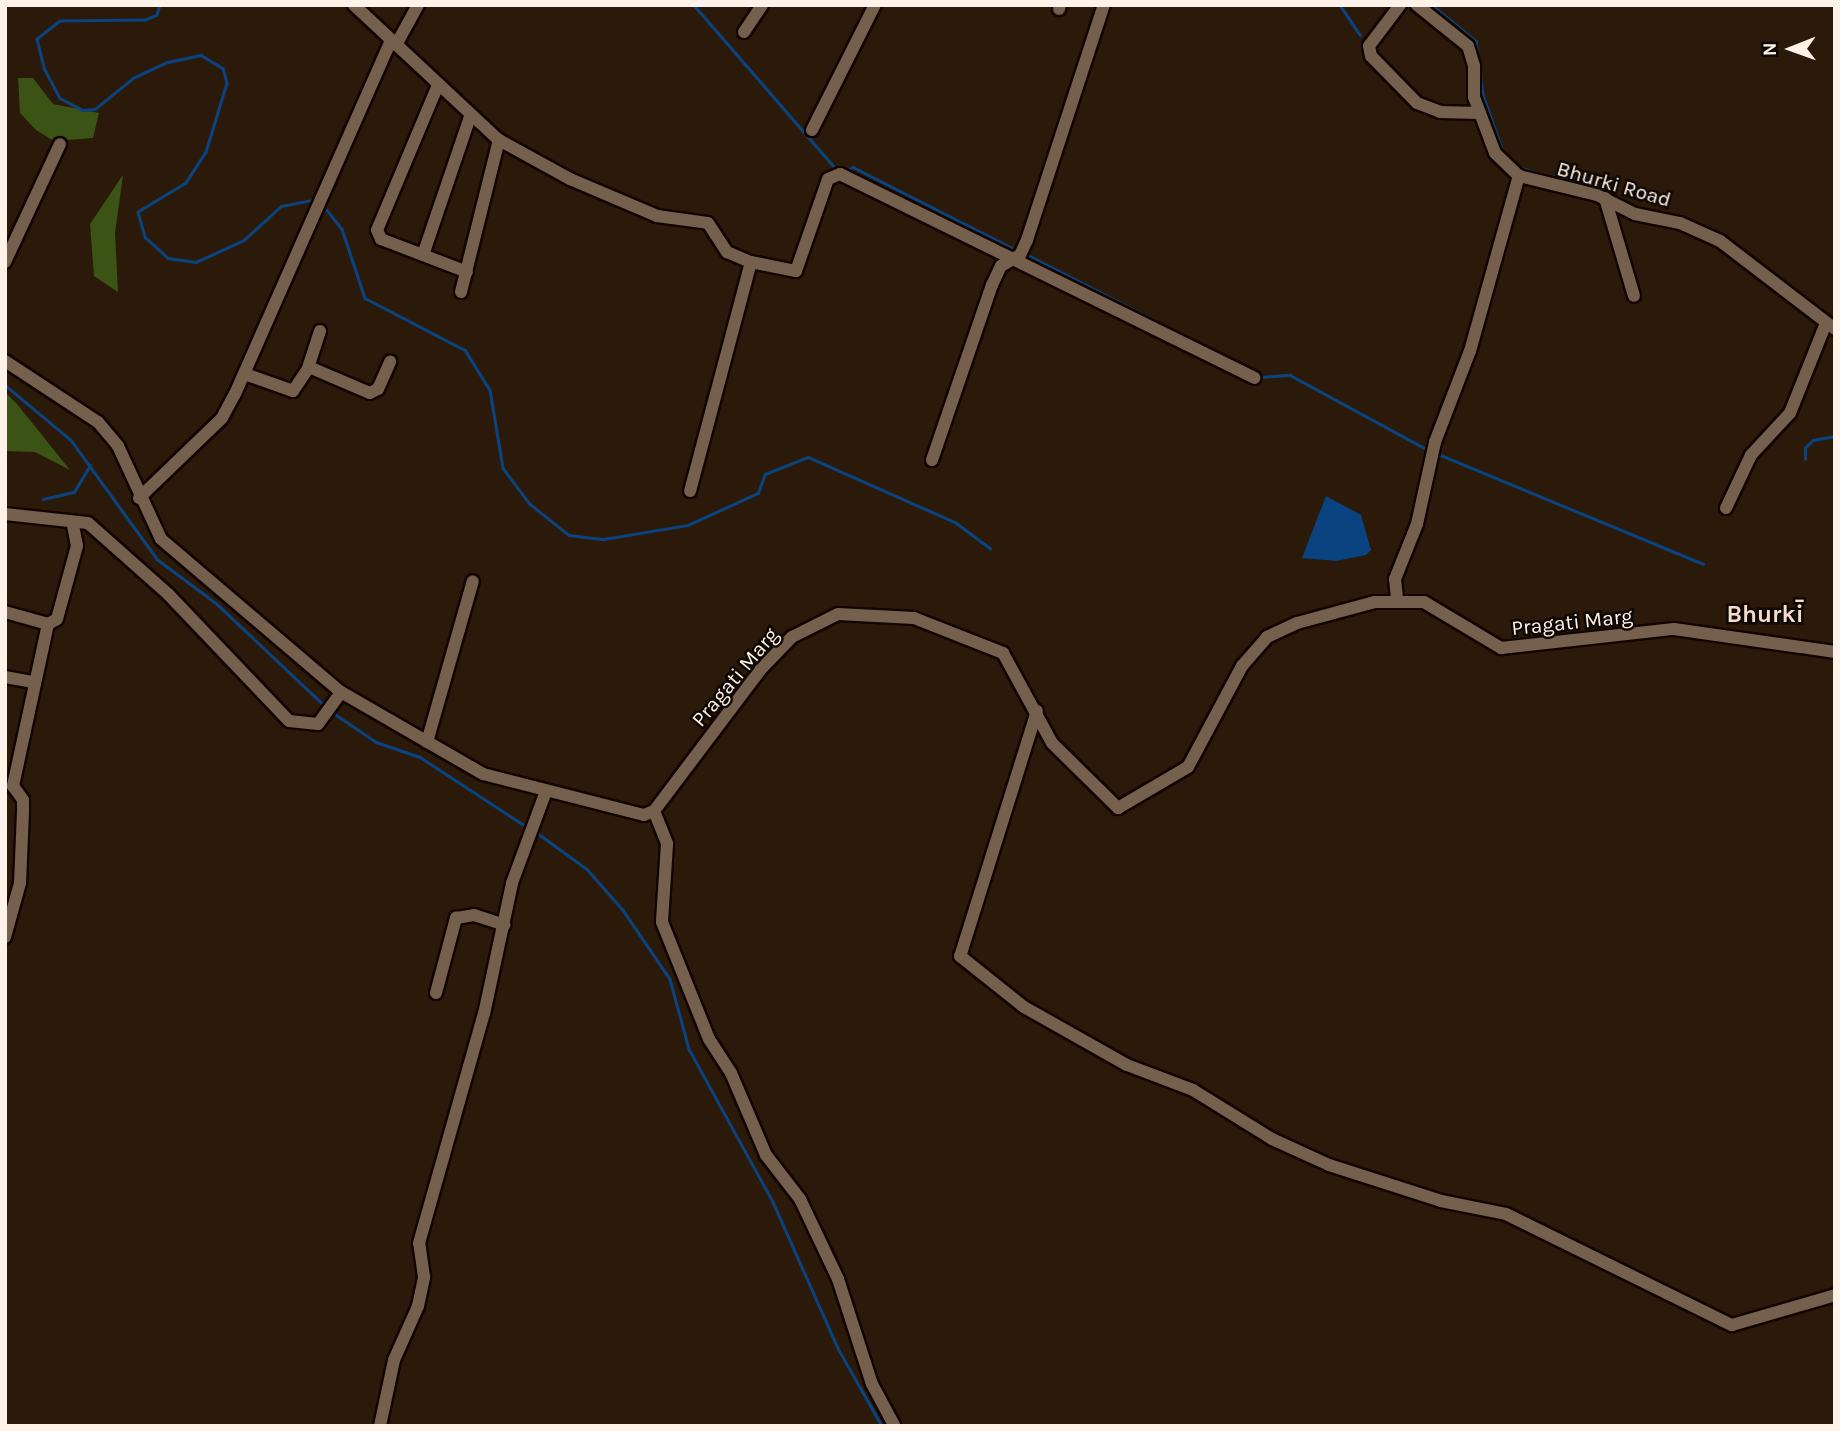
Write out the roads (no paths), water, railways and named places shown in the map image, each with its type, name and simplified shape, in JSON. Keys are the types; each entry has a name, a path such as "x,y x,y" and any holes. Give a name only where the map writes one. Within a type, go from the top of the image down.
{"street":[{"path":"354,5 471,117 499,140 570,179 657,216 708,223 727,252 751,262 796,271 828,179 840,174 1015,256 1255,379"},
{"path":"139,498 222,418 393,43 418,5"},
{"path":"744,32 762,5"},
{"path":"812,130 875,5"},
{"path":"932,460 992,285 1001,266 1015,256 1027,240 1104,5"},
{"path":"1400,5 1369,46 1371,56 1417,103 1440,113 1480,113"},
{"name":"Bhurki Road","path":"1417,5 1468,46 1480,113 1494,153 1519,176 1605,198 1720,241 1830,326"},
{"path":"438,85 377,230 381,239 467,272"},
{"path":"423,255 471,117"},
{"path":"461,292 499,140"},
{"path":"5,262 60,144"},
{"path":"1397,598 1395,579 1417,524 1435,442 1470,351 1519,176"},
{"path":"1605,198 1634,296"},
{"path":"690,491 751,262"},
{"path":"1726,509 1751,455 1790,413 1830,326"},
{"path":"244,374 293,391 308,368 320,331"},
{"path":"5,361 98,422 118,446 139,498 161,539 341,692 483,774 644,815 654,811 667,844 662,922 709,1039 732,1073 766,1155 800,1199 838,1279 872,1384 894,1425"},
{"path":"308,368 370,393 378,390 390,362"},
{"path":"5,514 88,523 168,594 289,721 318,724 341,692"},
{"path":"5,612 48,624 57,619 76,546 72,521"},
{"path":"427,742 472,581"},
{"name":"Pragati Marg","path":"654,811 761,668 792,637 838,614 914,618 1003,653 1037,711 1052,743 1118,808 1130,806 1188,767 1242,666 1267,637 1297,623 1397,598 1424,602 1501,648 1674,629 1729,633 1835,652"},
{"path":"5,937 20,883 23,800 13,786 48,624"},
{"path":"5,677 34,682"},
{"path":"1037,711 960,956 1024,1007 1127,1066 1235,1111 1272,1139 1317,1160 1441,1201 1506,1214 1732,1325 1835,1295"},
{"path":"380,1426 394,1360 418,1306 424,1277 419,1243 503,925 547,791"},
{"path":"436,993 456,918 474,915 503,925"}],"water":[{"path":"1326,496 1361,515 1371,550 1366,555 1336,561 1302,558"}],"waterway":[{"path":"160,5 157,15 145,20 60,21 37,39 44,68 60,98 83,110 95,109 133,78 168,62 201,55 223,68 227,83 206,152 186,183 138,212 145,237 168,258 196,262 244,240 281,206 313,200"},
{"path":"694,5 836,169"},
{"path":"1293,5 1309,5"},
{"path":"1340,5 1360,35"},
{"path":"1432,5 1476,41 1483,95 1504,154"},
{"path":"1516,166 1546,176 1589,177"},
{"path":"843,172 853,167 1018,251"},
{"path":"327,210 342,229 365,298 465,350 490,390 503,468 530,504 569,535 604,539 688,525 758,493 765,474 808,457 955,522 990,548"},
{"path":"1030,256 1208,348"},
{"path":"1259,377 1290,375 1428,450"},
{"path":"5,385 71,440 157,559 216,603 324,705"},
{"path":"1805,459 1805,448 1813,440 1835,436"},
{"path":"1438,454 1703,564"},
{"path":"43,499 74,492 90,465"},
{"path":"332,712 376,742 420,757 527,827"},
{"path":"536,832 587,869 623,910 670,979 689,1049 773,1202 839,1350 882,1426"}],"district":[{"name":"Bhurki̇̄","path":"1765,615"}]}
